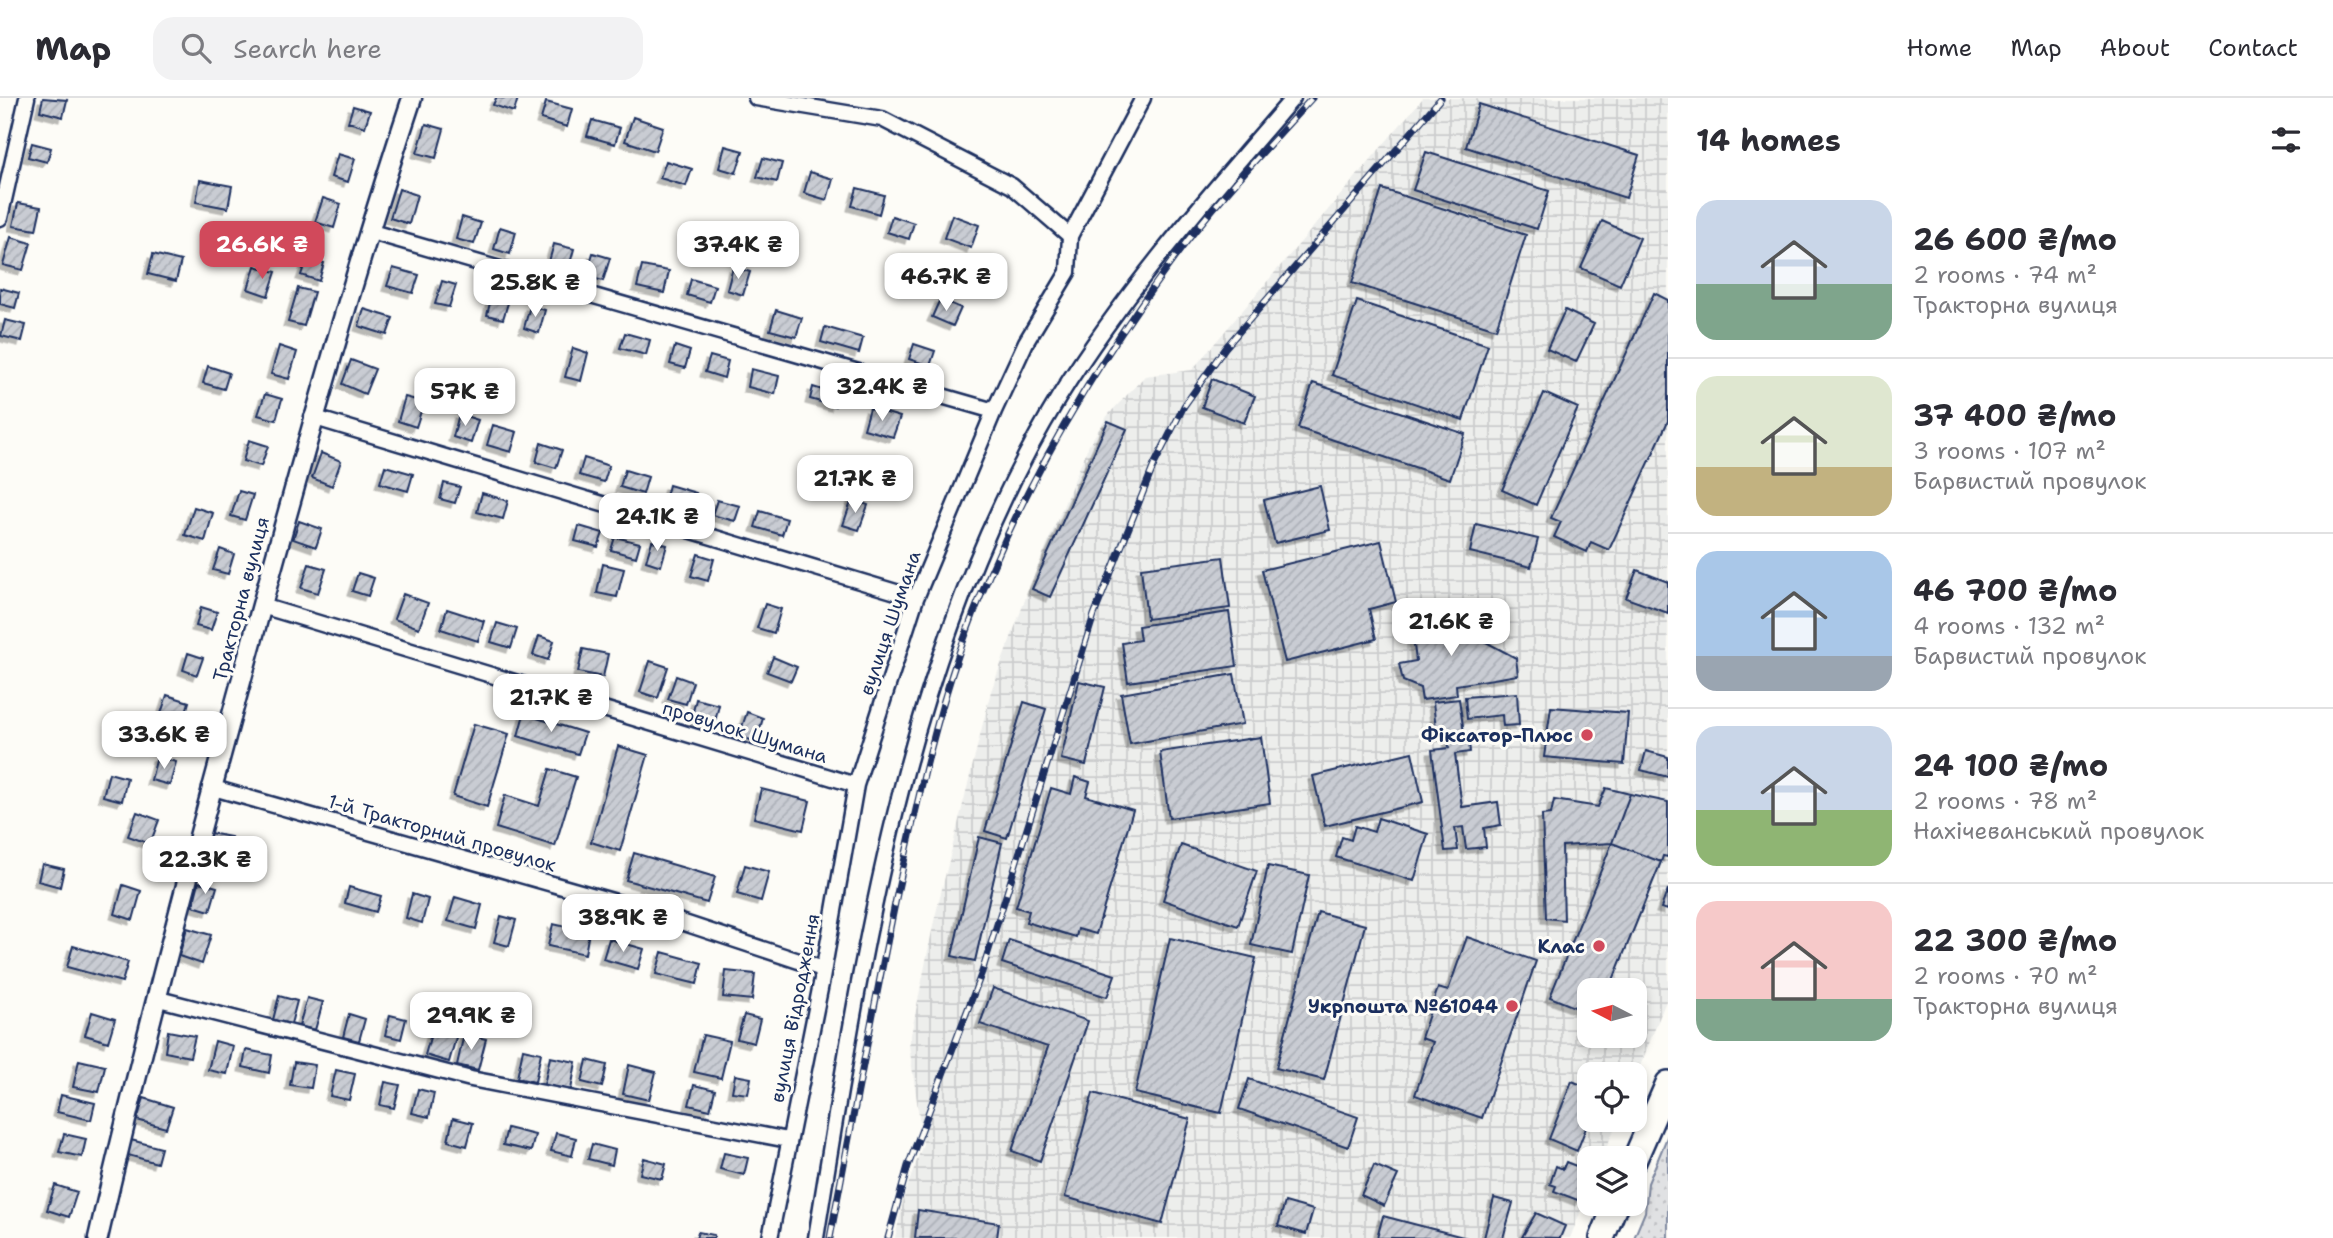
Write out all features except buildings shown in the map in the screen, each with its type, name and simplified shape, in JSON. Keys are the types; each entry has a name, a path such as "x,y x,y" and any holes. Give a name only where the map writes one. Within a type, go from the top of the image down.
{"main road":[{"path":"1641,1146 1668,1083"},
{"path":"1602,1238 1611,1216"}],"street":[{"path":"0,218 27,98"},
{"name":"Тракторна вулиця","path":"98,1238 155,998 210,787 312,418 368,231 412,98"},
{"path":"756,98 883,119 1012,186 1070,236"},
{"name":"вулиця Шумана","path":"856,785 916,598 994,411 1026,342 1068,272 1070,236 1143,98"},
{"path":"816,1238 829,1144 899,796 932,683 968,585 1040,433 1114,313 1293,98"},
{"path":"368,231 994,411"},
{"path":"312,418 916,598"},
{"name":"провулок Шумана","path":"262,606 856,785"},
{"name":"вулиця Відродження","path":"770,1238 856,785"},
{"name":"1-й Тракторний провулок","path":"210,787 650,912 823,970"},
{"path":"155,998 471,1079 788,1140"}],"shaded area":[{"path":"1423,98 1668,98 1668,996 1642,1062 1577,1062 1577,1132 1613,1132 1607,1146 1577,1146 1579,1216 1570,1238 895,1238 905,1193 923,1144 909,1045 934,921 991,691 1035,573 1089,445 1108,415 1145,376 1192,370"},
{"path":"1668,1135 1668,1238 1634,1238 1643,1216 1647,1216 1648,1183"}],"railway":[{"path":"830,1238 918,799 950,679 1000,550 1048,454 1133,316 1164,272 1235,183 1312,98"},
{"path":"888,1238 908,1166 982,972 1094,615 1154,465 1184,406 1225,348 1441,98"}],"place":[{"name":"Фіксатор-Плюс","path":"1587,735"},
{"name":"Клас","path":"1599,946"},
{"name":"Укрпошта №61044","path":"1512,1006"}]}
